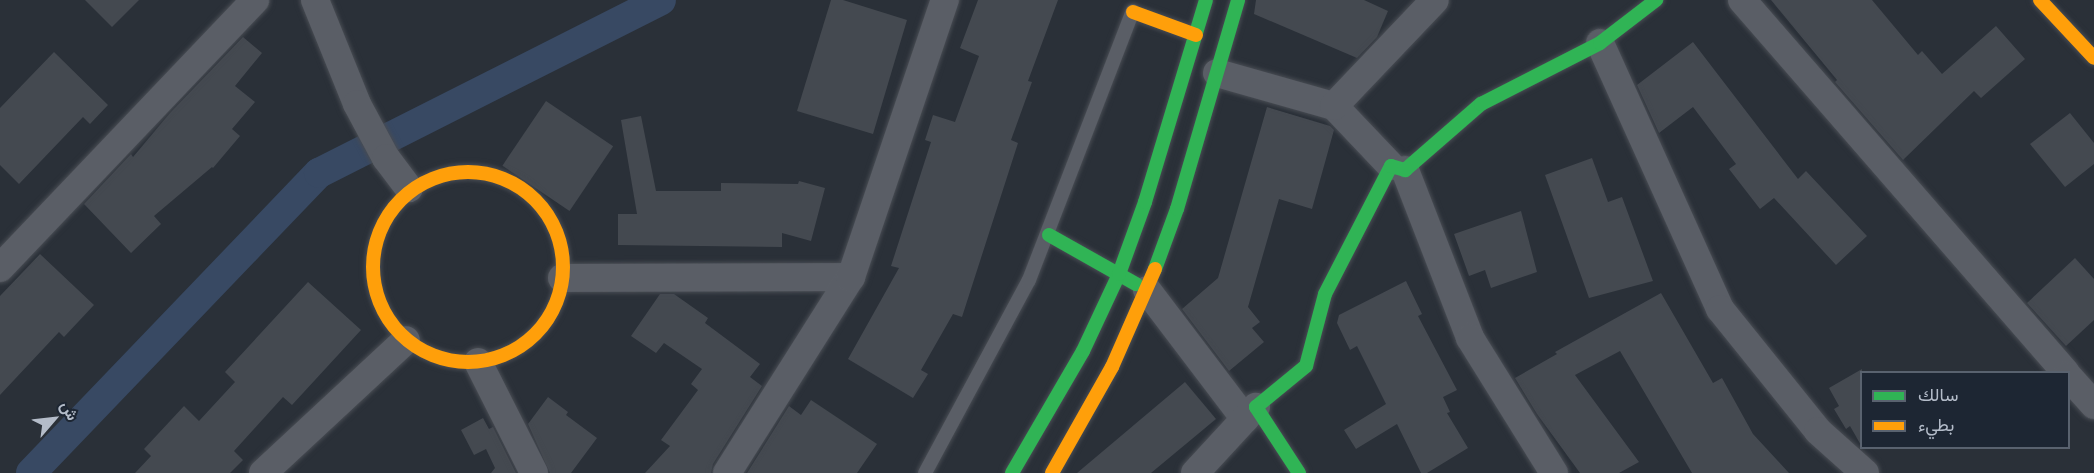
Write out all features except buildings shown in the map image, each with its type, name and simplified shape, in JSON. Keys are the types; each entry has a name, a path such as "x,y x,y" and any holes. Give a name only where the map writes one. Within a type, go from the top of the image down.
{"main road":[{"path":"1012,473 1083,351 1119,274 1145,202 1206,0"},
{"path":"1052,473 1112,367 1147,290 1177,209 1238,0"},
{"path":"1299,473 1251,413 1306,366 1325,294 1398,168 1481,104 1600,43 1656,0"},
{"path":"2040,0 2094,58"},
{"path":"1135,6 1196,35"},
{"path":"451,172 483,172 514,183 539,203 556,230 564,261 562,278 561,293 547,322 525,345 496,359 464,363 433,356 405,340 386,316 378,297 375,288 373,257 380,228 409,188 451,172"},
{"path":"1049,235 1147,290"}],"street":[{"path":"0,268 255,0"},
{"path":"315,0 357,104 386,158 409,188"},
{"path":"727,473 851,277 945,0"},
{"path":"1334,106 1435,0"},
{"path":"1742,0 2064,371"},
{"path":"1600,43 1720,309 1818,431 1865,473"},
{"path":"1217,73 1334,106 1398,168 1470,338 1554,473"},
{"path":"562,278 851,277"},
{"path":"1147,290 1251,413 1195,473"},
{"path":"263,473 405,340"},
{"path":"478,362 534,473"},
{"path":"2070,378 2094,405"}],"lane":[{"path":"925,473 1010,318 1049,235 1135,6"}],"waterway":[{"path":"31,473 319,173 661,0"}],"traffic: fast":[{"path":"1012,473 1083,351 1119,274 1145,202 1206,0"},
{"path":"1155,269 1177,209 1238,0"},
{"path":"1299,473 1256,407 1306,366 1325,294 1391,166 1405,170 1481,104 1600,43 1656,0"},
{"path":"1049,235 1136,284"}],"traffic: slow":[{"path":"2040,0 2094,58"},
{"path":"1133,12 1196,35"},
{"path":"459,172 477,172 513,183 528,193 542,207 559,239 563,267 559,295 552,312 542,327 528,341 496,358 477,362 459,362 423,351 408,341 394,327 377,295 373,276 373,258 384,222 394,207 408,193 440,176 459,172"},
{"path":"1052,473 1112,367 1155,269"}]}
